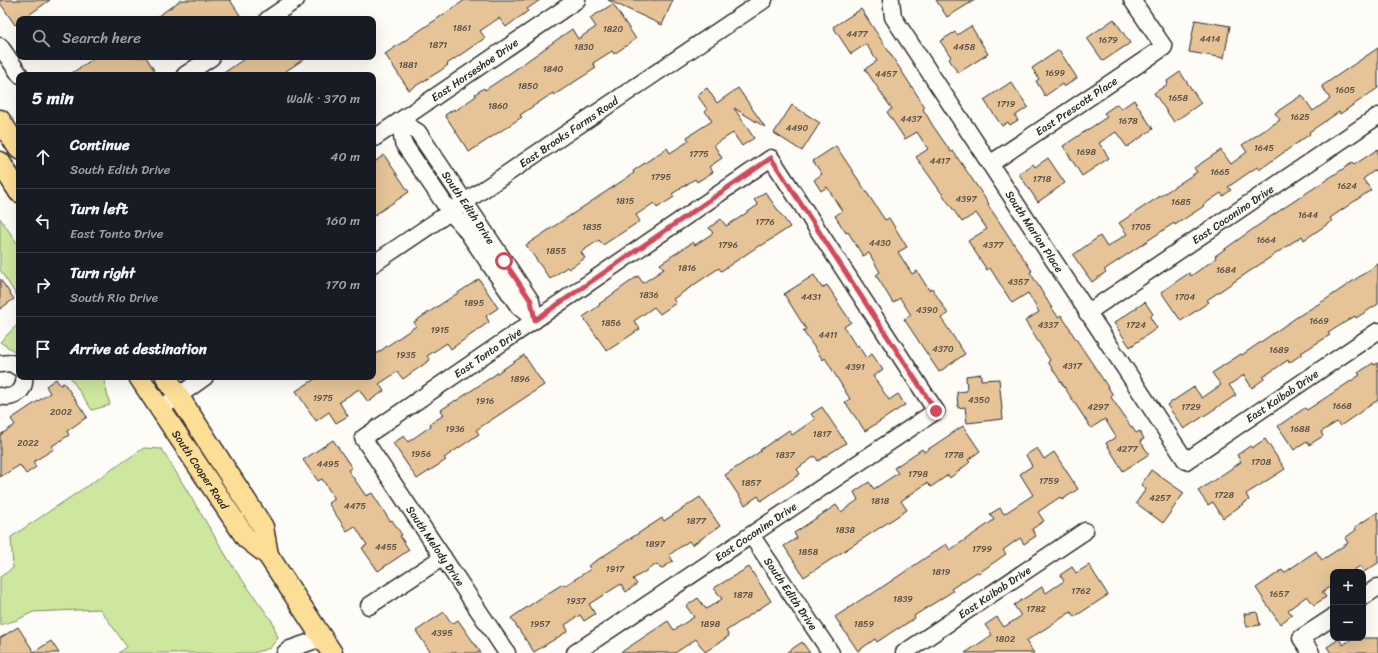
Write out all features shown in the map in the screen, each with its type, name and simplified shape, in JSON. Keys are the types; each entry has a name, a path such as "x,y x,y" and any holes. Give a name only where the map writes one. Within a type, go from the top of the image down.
{"main road":[{"path":"0,120 16,144"},
{"path":"0,162 16,187"},
{"name":"South Cooper Road","path":"141,380 246,538 268,555 327,645"},
{"name":"South Cooper Road","path":"168,380 263,527 268,555"}],"street":[{"path":"272,16 296,0"},
{"name":"East Horseshoe Drive","path":"376,137 577,0"},
{"name":"East Brooks Farms Road","path":"376,262 764,0"},
{"name":"South Marion Place","path":"891,0 893,17 1186,461"},
{"name":"East Prescott Place","path":"990,164 1164,48 1132,0"},
{"path":"0,46 18,72"},
{"path":"190,72 208,60"},
{"name":"East Coconino Drive","path":"1087,313 1378,116"},
{"name":"South Edith Drive","path":"400,121 418,132 432,152 465,202 498,265"},
{"name":"South Edith Drive","path":"400,121 403,143 416,163 450,212 531,301 535,320"},
{"path":"416,163 432,152"},
{"name":"East Tonto Drive","path":"363,438 771,158 936,411"},
{"name":"East Kaibab Drive","path":"1186,461 1378,331"},
{"path":"0,364 11,363 16,366"},
{"path":"0,396 11,397 16,395 23,386 24,380"},
{"path":"160,409 201,380"},
{"name":"East Coconino Drive","path":"575,653 936,411"},
{"name":"South Melody Drive","path":"363,438 507,653"},
{"name":"East Kaibab Drive","path":"904,653 1085,531"},
{"name":"South Edith Drive","path":"752,535 831,653"},
{"path":"369,606 443,557"},
{"path":"1366,595 1378,587"},
{"path":"1311,653 1301,638 1330,619"},
{"path":"285,653 290,650 327,645"},
{"path":"310,653 327,645"}],"green space":[{"path":"0,218 16,242 16,294 0,270"},
{"path":"16,326 16,352 0,342"},
{"path":"72,380 104,380 110,405 92,410"},
{"path":"144,448 162,449 233,567 272,621 278,638 270,648 253,653 119,653 127,647 100,609 33,612 17,620 0,625 0,577 13,568 11,537"}],"building":[{"path":"0,0 50,0 27,16 16,16 15,25 0,3"},
{"path":"181,0 230,0 240,15 238,16 158,16"},
{"path":"465,0 540,0 506,27 499,18 480,31 485,38 447,64 448,65 440,71 409,90 385,54"},
{"path":"608,0 673,0 662,25"},
{"path":"936,0 975,0 947,17"},
{"path":"613,4 636,39 614,54 612,51 593,63 596,68 554,95 553,93 520,115 522,117 469,152 445,115 454,109 455,111 476,96 475,94 484,88 485,90 506,76 572,29 578,39 596,27 590,18"},
{"path":"861,9 925,107 923,109 933,126 951,152 953,151 1032,271 1030,272 1050,305 1058,317 1061,315 1071,330 1113,395 1111,397 1131,427 1136,433 1140,431 1144,439 1140,441 1149,454 1123,471 1106,443 1116,437 1105,419 1091,428 1048,362 1050,360 1025,321 1039,312 1028,293 1012,303 990,268 987,270 968,241 987,229 976,213 962,222 916,157 928,149 917,132 905,139 887,112 892,109 865,69 877,61 866,44 851,54 833,27"},
{"path":"1114,19 1130,43 1103,61 1087,38"},
{"path":"1195,20 1230,26 1224,58 1189,52"},
{"path":"971,26 988,54 958,73 949,59 951,57 940,41 955,32 957,35"},
{"path":"1378,48 1378,88 1340,114 1339,112 1309,132 1310,134 1259,170 1257,167 1228,187 1231,190 1223,196 1221,193 1203,205 1204,206 1175,225 1174,223 1104,270 1106,272 1092,282 1073,255 1100,236 1107,247 1127,234 1119,223 1197,172 1194,168 1221,150 1231,164 1247,152 1242,145 1280,120 1275,113 1302,95 1313,111 1330,99 1322,86"},
{"path":"1059,50 1077,78 1064,87 1062,84 1045,96 1036,81 1039,79 1032,68"},
{"path":"92,60 148,60 154,70 151,72 74,72"},
{"path":"243,60 302,60 284,72 225,72"},
{"path":"1180,72 1201,103 1174,122 1154,93 1168,84 1167,81"},
{"path":"1011,82 1028,107 1015,116 1018,120 1010,125 1008,122 1002,126 984,100"},
{"path":"707,88 717,103 738,88 765,127 734,108 754,138 742,146 733,133 714,145 722,158 709,167 713,172 697,182 695,179 672,194 674,197 657,208 654,203 636,215 640,221 603,245 599,240 581,252 585,258 569,269 567,267 550,279 526,245 634,173 633,171 667,148 670,153 689,141 687,137 712,121 705,111 707,109 697,95"},
{"path":"1134,100 1153,129 1127,147 1116,132 1099,143 1109,158 1082,176 1063,146 1107,117 1104,113 1117,104 1121,109"},
{"path":"792,105 820,123 802,151 774,133"},
{"path":"836,146 885,220 889,218 907,247 898,252 912,274 917,271 929,290 932,288 948,314 941,318 965,354 939,372 904,319 911,315 900,298 893,303 876,275 880,272 869,253 863,256 848,232 846,233 835,216 842,211 827,187 821,191 814,180 822,174 813,161"},
{"path":"1378,149 1378,168 1363,179 1371,190 1330,218 1332,221 1304,240 1302,236 1207,300 1209,302 1181,321 1161,292 1189,273 1191,276 1216,258 1215,256 1270,217 1352,163 1354,165"},
{"path":"384,155 409,192 376,214 376,161"},
{"path":"1048,158 1065,183 1038,202 1019,174 1033,164 1035,167"},
{"path":"765,192 790,227 721,271 719,268 673,299 676,303 660,314 654,307 634,321 640,329 607,351 583,317 638,276 643,283 664,269 660,264 693,242 695,245 713,233 709,228 721,219 726,226 758,205 754,200"},
{"path":"1378,264 1378,304 1328,333 1330,335 1301,353 1302,354 1289,363 1288,360 1263,377 1264,379 1252,388 1244,375 1229,385 1236,395 1184,429 1167,405 1194,387 1202,398 1221,385 1212,373 1241,354 1242,355"},
{"path":"814,275 822,288 827,285 851,322 844,327 856,346 858,345 866,358 872,354 883,370 873,376 889,400 898,394 905,405 865,431 845,402 850,399 825,358 823,360 803,331 806,329 784,294"},
{"path":"0,279 14,299 0,309"},
{"path":"479,279 498,308 486,316 489,322 451,349 447,343 427,356 430,360 403,379 397,372 379,384 384,391 368,402 359,389 339,402 348,416 336,423 329,412 316,421 296,391 313,380 376,380 376,354 416,326 414,322"},
{"path":"1145,302 1153,314 1150,317 1157,328 1130,347 1114,323"},
{"path":"524,355 544,385 476,430 479,434 444,458 446,460 417,479 393,443 404,436 408,442 431,426 430,424 444,415 441,410"},
{"path":"1373,363 1374,365 1378,363 1378,400 1340,426 1337,422 1321,432 1323,436 1309,445 1307,442 1294,450 1278,426 1305,408 1307,410 1360,375 1358,373"},
{"path":"981,374 981,380 999,379 1003,419 967,423 965,407 958,408 957,392 967,391 966,376"},
{"path":"55,380 57,380 60,385 64,383 87,417 67,431 69,435 52,446 54,449 33,462 36,467 26,474 20,465 0,477 0,435 15,425 11,419 50,393 46,386"},
{"path":"822,407 846,443 818,461 815,456 797,469 800,474 761,501 758,496 745,505 725,475 789,430 792,435 815,419 811,414"},
{"path":"963,426 980,451 968,460 970,462 950,478 948,475 931,487 927,483 901,501 907,510 804,577 784,546 797,538 794,533 836,505 841,512 858,500 854,492 869,482 874,489 898,473 894,468 922,449 924,452"},
{"path":"1265,439 1285,469 1246,494 1249,500 1223,518 1213,502 1208,505 1198,491 1241,462 1237,455 1250,446 1252,448"},
{"path":"333,440 352,468 348,470 366,496 372,493 390,521 392,520 402,535 400,536 409,550 378,571 362,548 367,545 355,526 347,531 328,503 335,499 322,479 318,481 303,460"},
{"path":"1037,448 1044,459 1054,452 1078,489 1062,500 1060,497 1038,512 1044,521 1032,529 1036,536 1024,544 1020,538 1003,550 1006,554 979,573 977,572 951,589 953,591 914,616 915,618 877,642 875,639 858,651 835,617 946,544 950,550 994,520 990,514 1000,508 1004,514 1033,495 1020,474 1032,466 1026,455"},
{"path":"1151,470 1184,493 1163,523 1136,503 1146,489 1141,485"},
{"path":"700,497 720,526 692,545 689,541 669,555 673,561 661,569 657,564 633,579 637,584 626,592 621,584 589,604 595,614 584,621 580,615 565,625 568,631 534,652 511,618 545,595 563,584 564,586 591,569 588,566 662,518 664,521"},
{"path":"1378,512 1378,563 1366,571 1366,569 1362,569 1360,566 1356,569 1330,569 1330,587 1322,592 1326,597 1314,605 1307,596 1288,610 1292,615 1280,624 1256,588 1282,570 1284,573 1316,551 1322,560 1348,543 1345,538 1356,530 1355,527"},
{"path":"1089,565 1108,595 1074,617 1071,612 1026,641 1034,653 965,653 992,635 985,625 997,617 1004,627 1021,616 1014,605 1042,587 1046,593 1064,581 1060,575 1072,567 1076,573"},
{"path":"749,567 771,601 726,631 729,636 705,652 696,639 675,653 620,653 668,621 674,630 694,617 686,606 698,598 706,609 722,599 714,588"},
{"path":"444,612 452,624 458,620 481,653 431,653 416,631"},
{"path":"1257,612 1260,625 1247,627 1244,614"},
{"path":"18,627 34,652 51,641 59,653 0,653 0,638"},
{"path":"1366,638 1378,638 1378,653 1331,653 1327,647 1336,641 1340,641 1343,645 1349,641 1366,641"},
{"path":"802,642 810,653 786,653"}],"route":[{"path":"504,261 531,301 535,320 771,158 936,411"}]}
